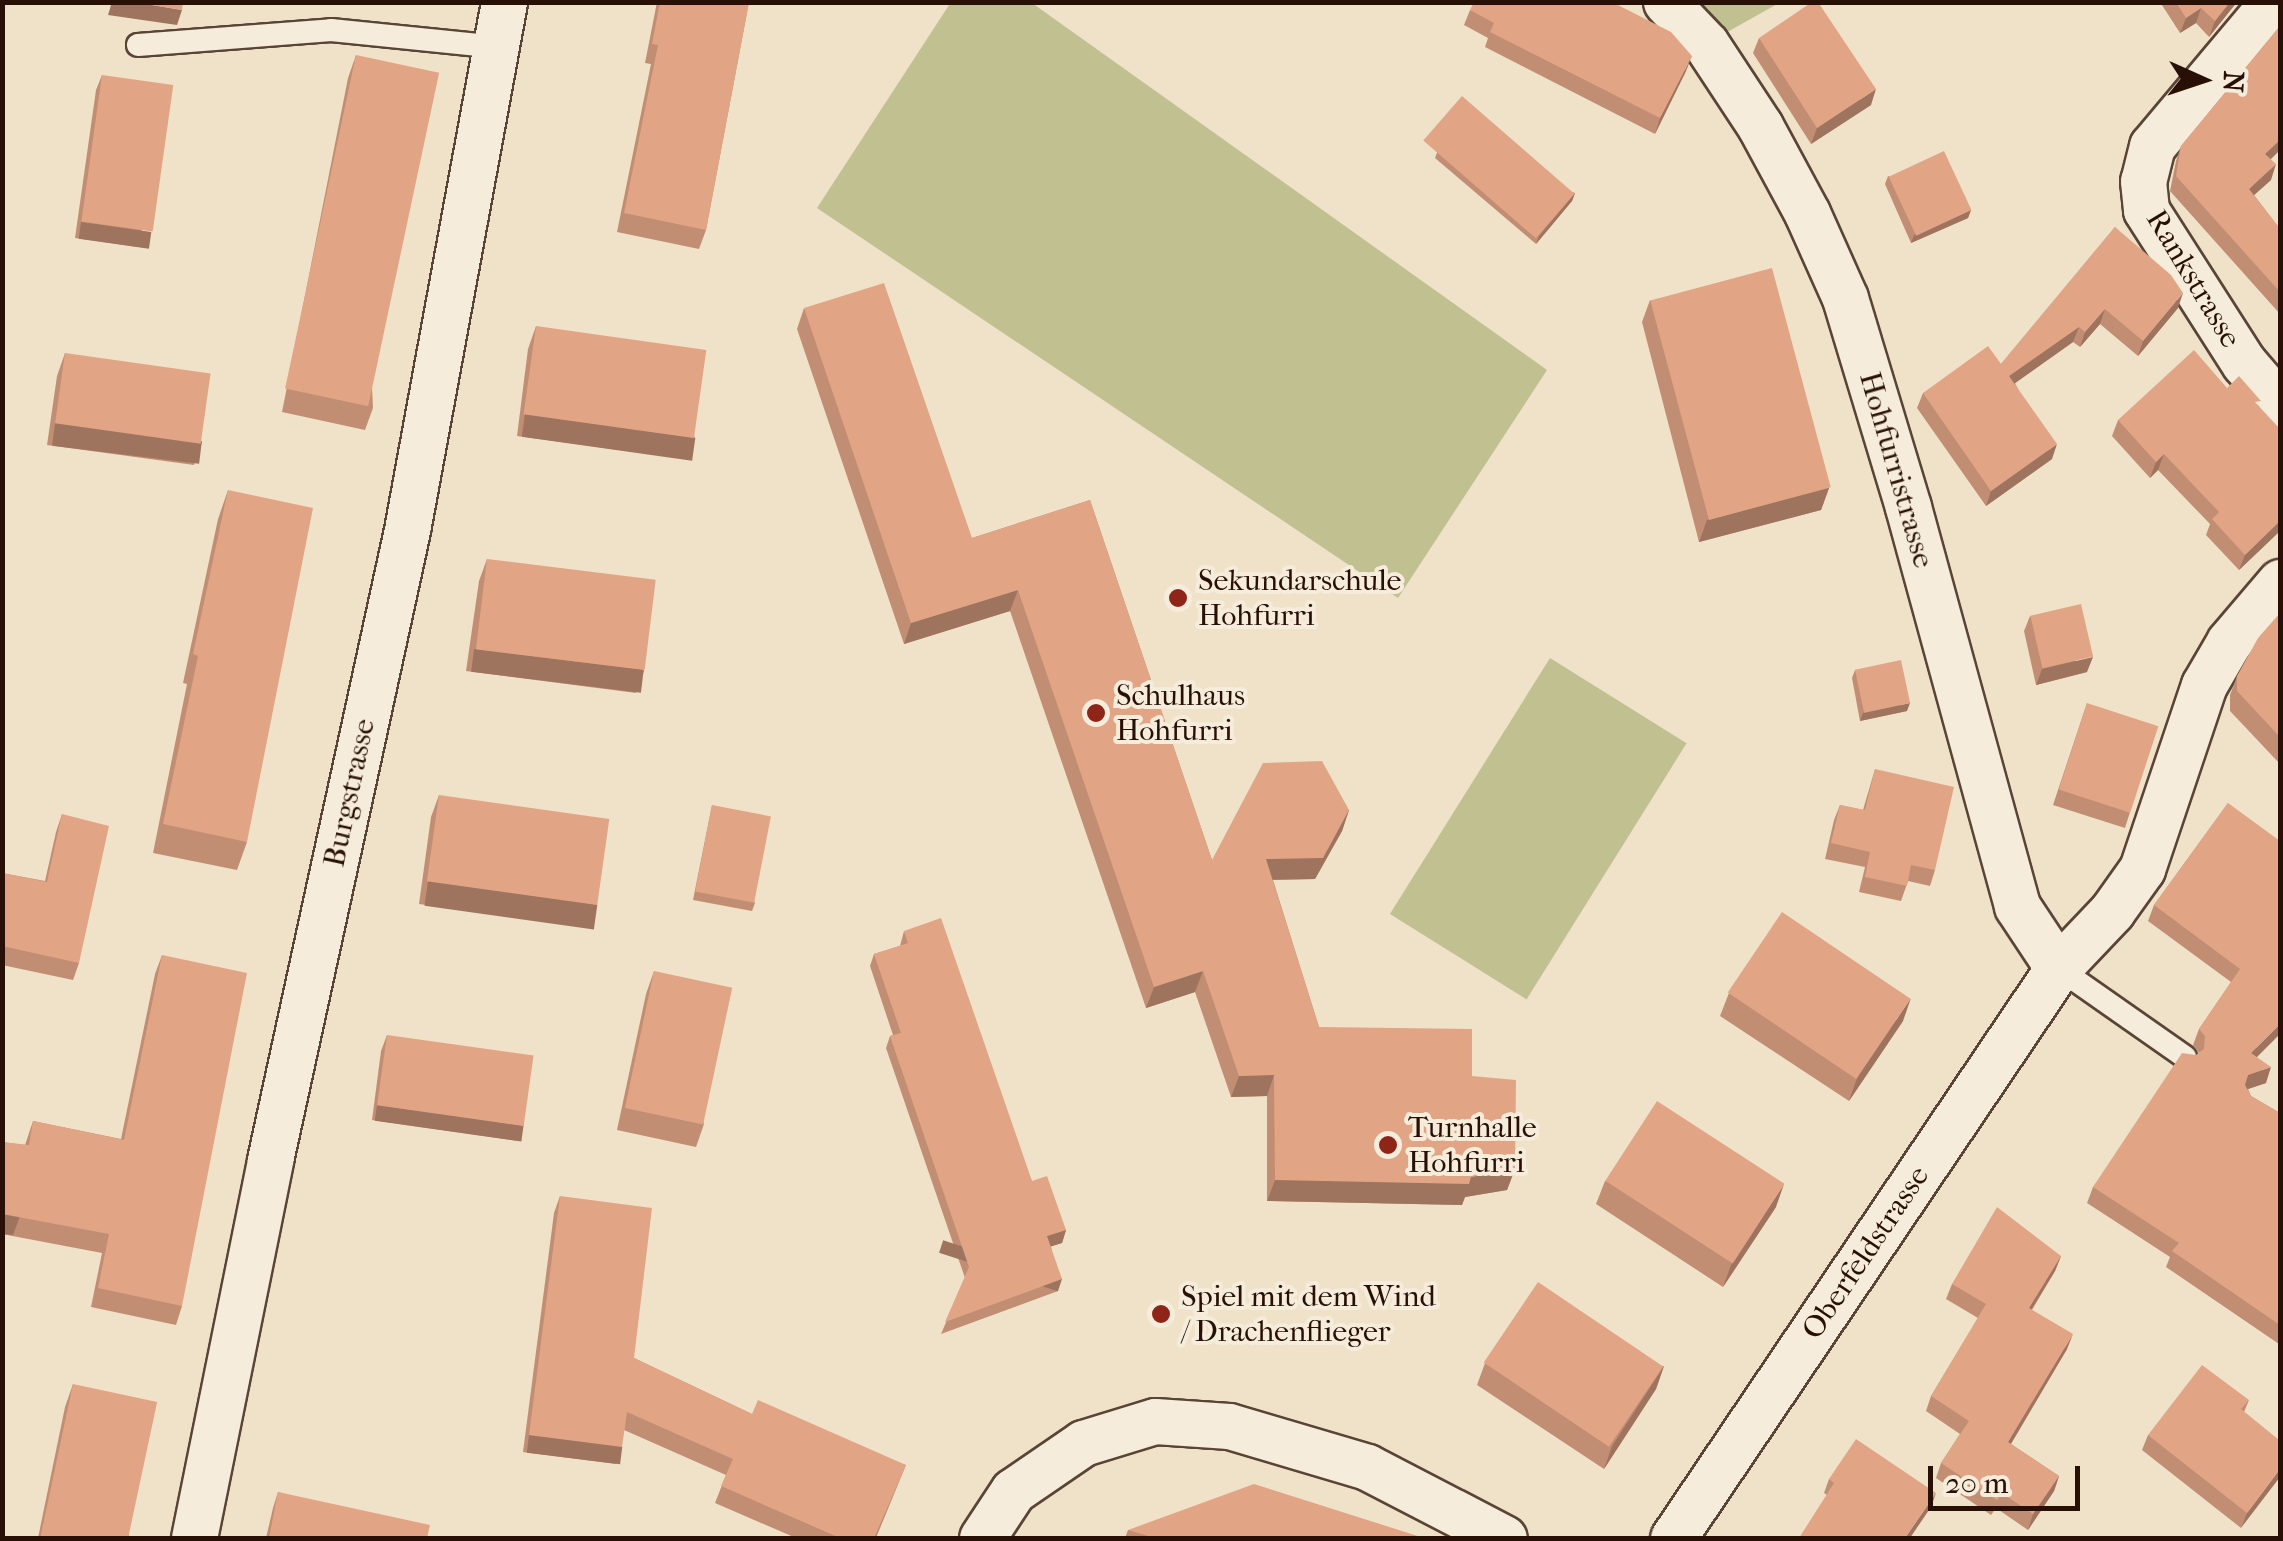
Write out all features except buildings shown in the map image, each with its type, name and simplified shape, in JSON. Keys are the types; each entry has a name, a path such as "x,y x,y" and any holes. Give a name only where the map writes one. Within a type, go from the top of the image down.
{"street":[{"name":"Burgstrasse","path":"194,1538 274,1141 407,530 504,2"},
{"name":"Hohfurristrasse","path":"1666,2 1706,44 1760,126 1808,213 1845,298 1908,507 2016,906 2058,968"},
{"name":"Rankstrasse","path":"2273,2 2152,146 2144,181 2146,210 2244,364 2280,405"},
{"name":"Oberfeldstrasse","path":"1673,1538 2058,968 2112,911 2142,869 2204,686 2229,642 2280,582"},
{"path":"982,1538 1013,1491 1083,1443 1155,1421 1229,1426 1367,1467 1504,1538"}],"lane":[{"path":"138,45 330,30 498,46"},
{"path":"2058,968 2185,1057"}],"shaded area":[{"path":"951,2 1032,3 1547,370 1398,598 817,208"},
{"path":"1660,3 1779,3 1706,44"},
{"path":"1550,658 1687,743 1527,999 1390,914"}],"place":[{"name":"Sekundarschule Hohfurri","path":"1178,598"},
{"name":"Schulhaus Hohfurri","path":"1096,713"},
{"name":"Turnhalle Hohfurri","path":"1388,1145"},
{"name":"Spiel mit dem Wind / Drachenflieger","path":"1161,1314"}]}
